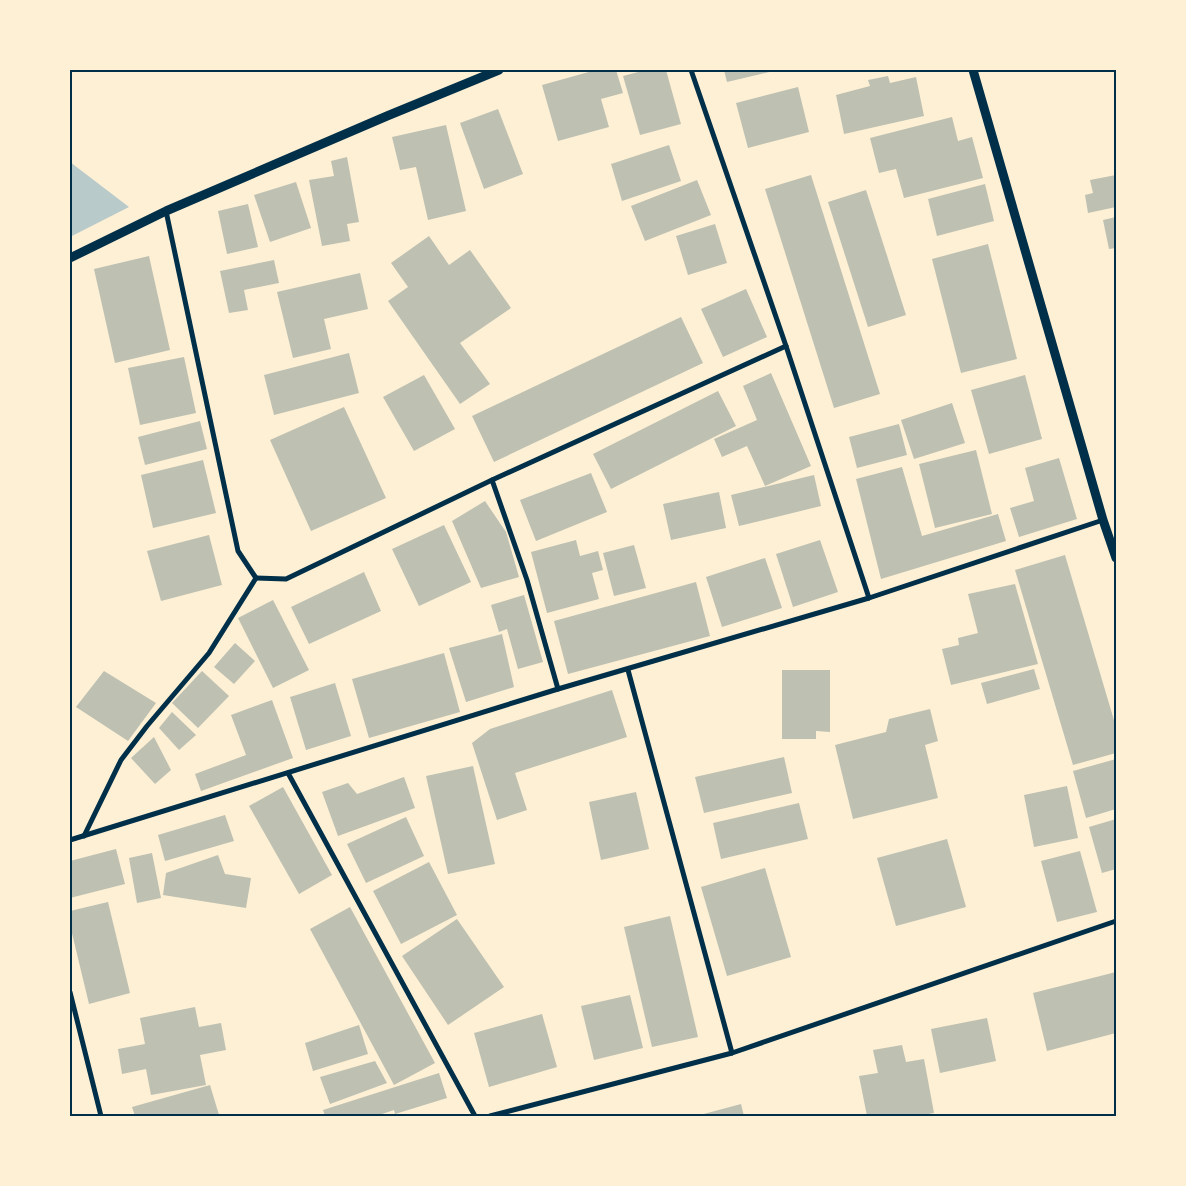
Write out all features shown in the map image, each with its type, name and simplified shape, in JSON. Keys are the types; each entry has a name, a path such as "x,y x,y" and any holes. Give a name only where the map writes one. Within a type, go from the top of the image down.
{"street":[{"path":"70,258 166,211 499,70"},
{"path":"691,70 786,346 869,598"},
{"path":"973,70 1103,520 1116,558"},
{"path":"166,211 238,551 256,578"},
{"path":"256,578 286,579 492,480 786,346"},
{"path":"492,480 527,580 558,689"},
{"path":"70,840 558,689 869,598 1103,520"},
{"path":"84,836 121,760 147,726 209,653 256,578"},
{"path":"628,670 732,1053"},
{"path":"288,774 475,1116"},
{"path":"490,1116 732,1053 1116,921"},
{"path":"70,992 101,1116"}],"shaded area":[{"path":"70,162 129,207 70,237"}],"building":[{"path":"596,70 616,70 623,93 601,99 609,127 558,141 542,85"},
{"path":"646,70 666,70 681,124 640,135 623,76"},
{"path":"724,70 774,70 774,71 727,82"},
{"path":"888,76 890,83 916,77 924,116 844,134 836,95 870,86 868,80"},
{"path":"798,87 809,132 748,148 736,103"},
{"path":"498,109 523,174 484,189 460,123"},
{"path":"952,117 958,141 972,137 983,178 904,198 896,169 879,173 870,138"},
{"path":"446,125 466,211 428,220 416,167 400,170 392,137"},
{"path":"669,145 681,181 622,201 611,164"},
{"path":"347,157 359,222 347,224 350,241 322,246 309,180 334,176 331,161"},
{"path":"811,175 880,394 834,408 765,189"},
{"path":"1116,175 1116,207 1088,213 1085,195 1093,193 1090,180"},
{"path":"697,180 711,215 645,241 631,206"},
{"path":"296,182 311,228 270,242 254,195"},
{"path":"985,184 994,221 937,236 928,199"},
{"path":"866,190 906,315 868,327 828,202"},
{"path":"248,204 258,247 227,254 218,211"},
{"path":"1116,217 1116,248 1109,249 1103,220"},
{"path":"715,224 727,263 688,275 676,236"},
{"path":"429,236 449,265 470,250 511,308 460,343 490,384 460,404 388,301 408,287 391,263"},
{"path":"988,244 1017,359 961,373 932,259"},
{"path":"149,256 170,350 115,363 94,269"},
{"path":"274,260 279,283 244,290 248,310 229,313 220,271"},
{"path":"360,273 368,309 324,319 331,349 293,358 277,292"},
{"path":"746,289 767,337 723,357 701,309"},
{"path":"681,317 703,363 494,462 472,416"},
{"path":"349,353 359,393 274,415 264,375"},
{"path":"184,357 196,413 140,425 128,368"},
{"path":"771,373 811,466 765,486 747,446 722,457 714,439 757,420 743,386"},
{"path":"424,375 455,429 414,451 383,397"},
{"path":"1025,375 1042,439 989,454 971,390"},
{"path":"718,391 736,426 611,489 593,454"},
{"path":"952,403 965,443 914,459 901,420"},
{"path":"344,407 386,498 311,531 270,440"},
{"path":"200,421 207,449 145,465 138,437"},
{"path":"899,424 907,455 857,468 849,437"},
{"path":"976,450 992,514 935,528 919,464"},
{"path":"1059,458 1077,519 1019,537 1010,508 1034,501 1025,468"},
{"path":"203,460 216,513 153,528 141,475"},
{"path":"902,467 922,536 998,514 1006,541 881,579 856,479"},
{"path":"591,473 607,512 536,541 520,500"},
{"path":"814,475 821,506 739,526 731,495"},
{"path":"719,492 726,528 671,540 663,504"},
{"path":"485,501 506,532 519,577 481,588 452,521"},
{"path":"444,525 471,582 419,606 392,549"},
{"path":"209,535 222,585 161,601 147,551"},
{"path":"576,540 580,556 598,551 603,570 592,573 599,599 547,613 531,552"},
{"path":"820,540 838,592 793,607 776,554"},
{"path":"634,545 646,588 614,596 603,553"},
{"path":"1065,555 1116,727 1116,753 1073,765 1015,570"},
{"path":"765,558 782,608 722,627 706,577"},
{"path":"364,572 381,611 309,644 291,607"},
{"path":"696,582 710,636 568,674 554,621"},
{"path":"1015,584 1038,664 951,685 942,649 959,645 958,638 978,633 968,594"},
{"path":"524,595 543,662 518,669 507,629 499,632 491,605"},
{"path":"273,600 309,670 273,688 238,618"},
{"path":"502,634 514,687 466,702 449,648"},
{"path":"235,643 255,661 234,684 214,667"},
{"path":"444,653 460,712 369,738 352,679"},
{"path":"1034,669 1040,689 987,704 981,683"},
{"path":"782,670 830,670 830,732 816,731 816,739 782,739"},
{"path":"104,671 156,703 128,741 76,707"},
{"path":"202,671 229,696 198,728 172,703"},
{"path":"335,683 351,736 306,750 290,697"},
{"path":"612,690 627,737 515,773 527,810 497,820 472,743 490,729"},
{"path":"272,700 293,758 201,791 195,774 246,755 231,715"},
{"path":"930,709 938,741 925,745 938,798 853,819 835,745 886,732 889,719"},
{"path":"172,712 196,735 179,750 159,728"},
{"path":"154,737 171,770 155,784 131,758"},
{"path":"784,757 792,793 704,813 695,777"},
{"path":"1116,759 1116,809 1086,818 1073,771"},
{"path":"473,766 495,864 448,874 426,776"},
{"path":"404,777 415,808 338,836 322,792 348,783 357,794"},
{"path":"1067,786 1078,838 1034,847 1024,795"},
{"path":"283,787 332,875 299,894 249,806"},
{"path":"636,792 649,849 601,860 589,802"},
{"path":"799,803 808,839 721,859 713,823"},
{"path":"225,815 234,841 165,861 158,835"},
{"path":"406,817 424,856 366,883 347,844"},
{"path":"1116,819 1116,869 1102,873 1089,827"},
{"path":"947,839 966,907 896,926 877,858"},
{"path":"116,849 125,884 70,898 70,861"},
{"path":"1080,851 1097,912 1057,922 1041,861"},
{"path":"152,853 161,898 137,903 129,858"},
{"path":"218,855 225,874 251,878 246,908 163,895 166,873"},
{"path":"429,862 457,915 401,944 373,891"},
{"path":"765,868 791,957 727,976 701,887"},
{"path":"108,902 130,993 89,1004 70,925 70,911"},
{"path":"350,907 435,1063 394,1085 310,929"},
{"path":"670,916 698,1037 652,1047 624,927"},
{"path":"457,919 504,987 448,1025 402,956"},
{"path":"1116,972 1116,1033 1047,1051 1033,993"},
{"path":"630,995 643,1048 594,1060 581,1006"},
{"path":"195,1007 199,1027 221,1023 226,1050 200,1055 206,1085 151,1095 146,1069 122,1074 118,1049 145,1044 140,1018"},
{"path":"542,1014 557,1067 489,1087 474,1033"},
{"path":"987,1018 996,1061 940,1073 931,1029"},
{"path":"359,1025 368,1054 313,1071 305,1043"},
{"path":"902,1045 906,1062 924,1059 934,1113 918,1116 867,1116 859,1076 878,1073 873,1050"},
{"path":"375,1061 387,1083 330,1104 320,1077"},
{"path":"439,1073 447,1098 395,1114 394,1110 376,1116 325,1116 323,1110"},
{"path":"210,1085 219,1115 135,1116 132,1107"},
{"path":"741,1104 744,1116 700,1116 700,1115"}]}
